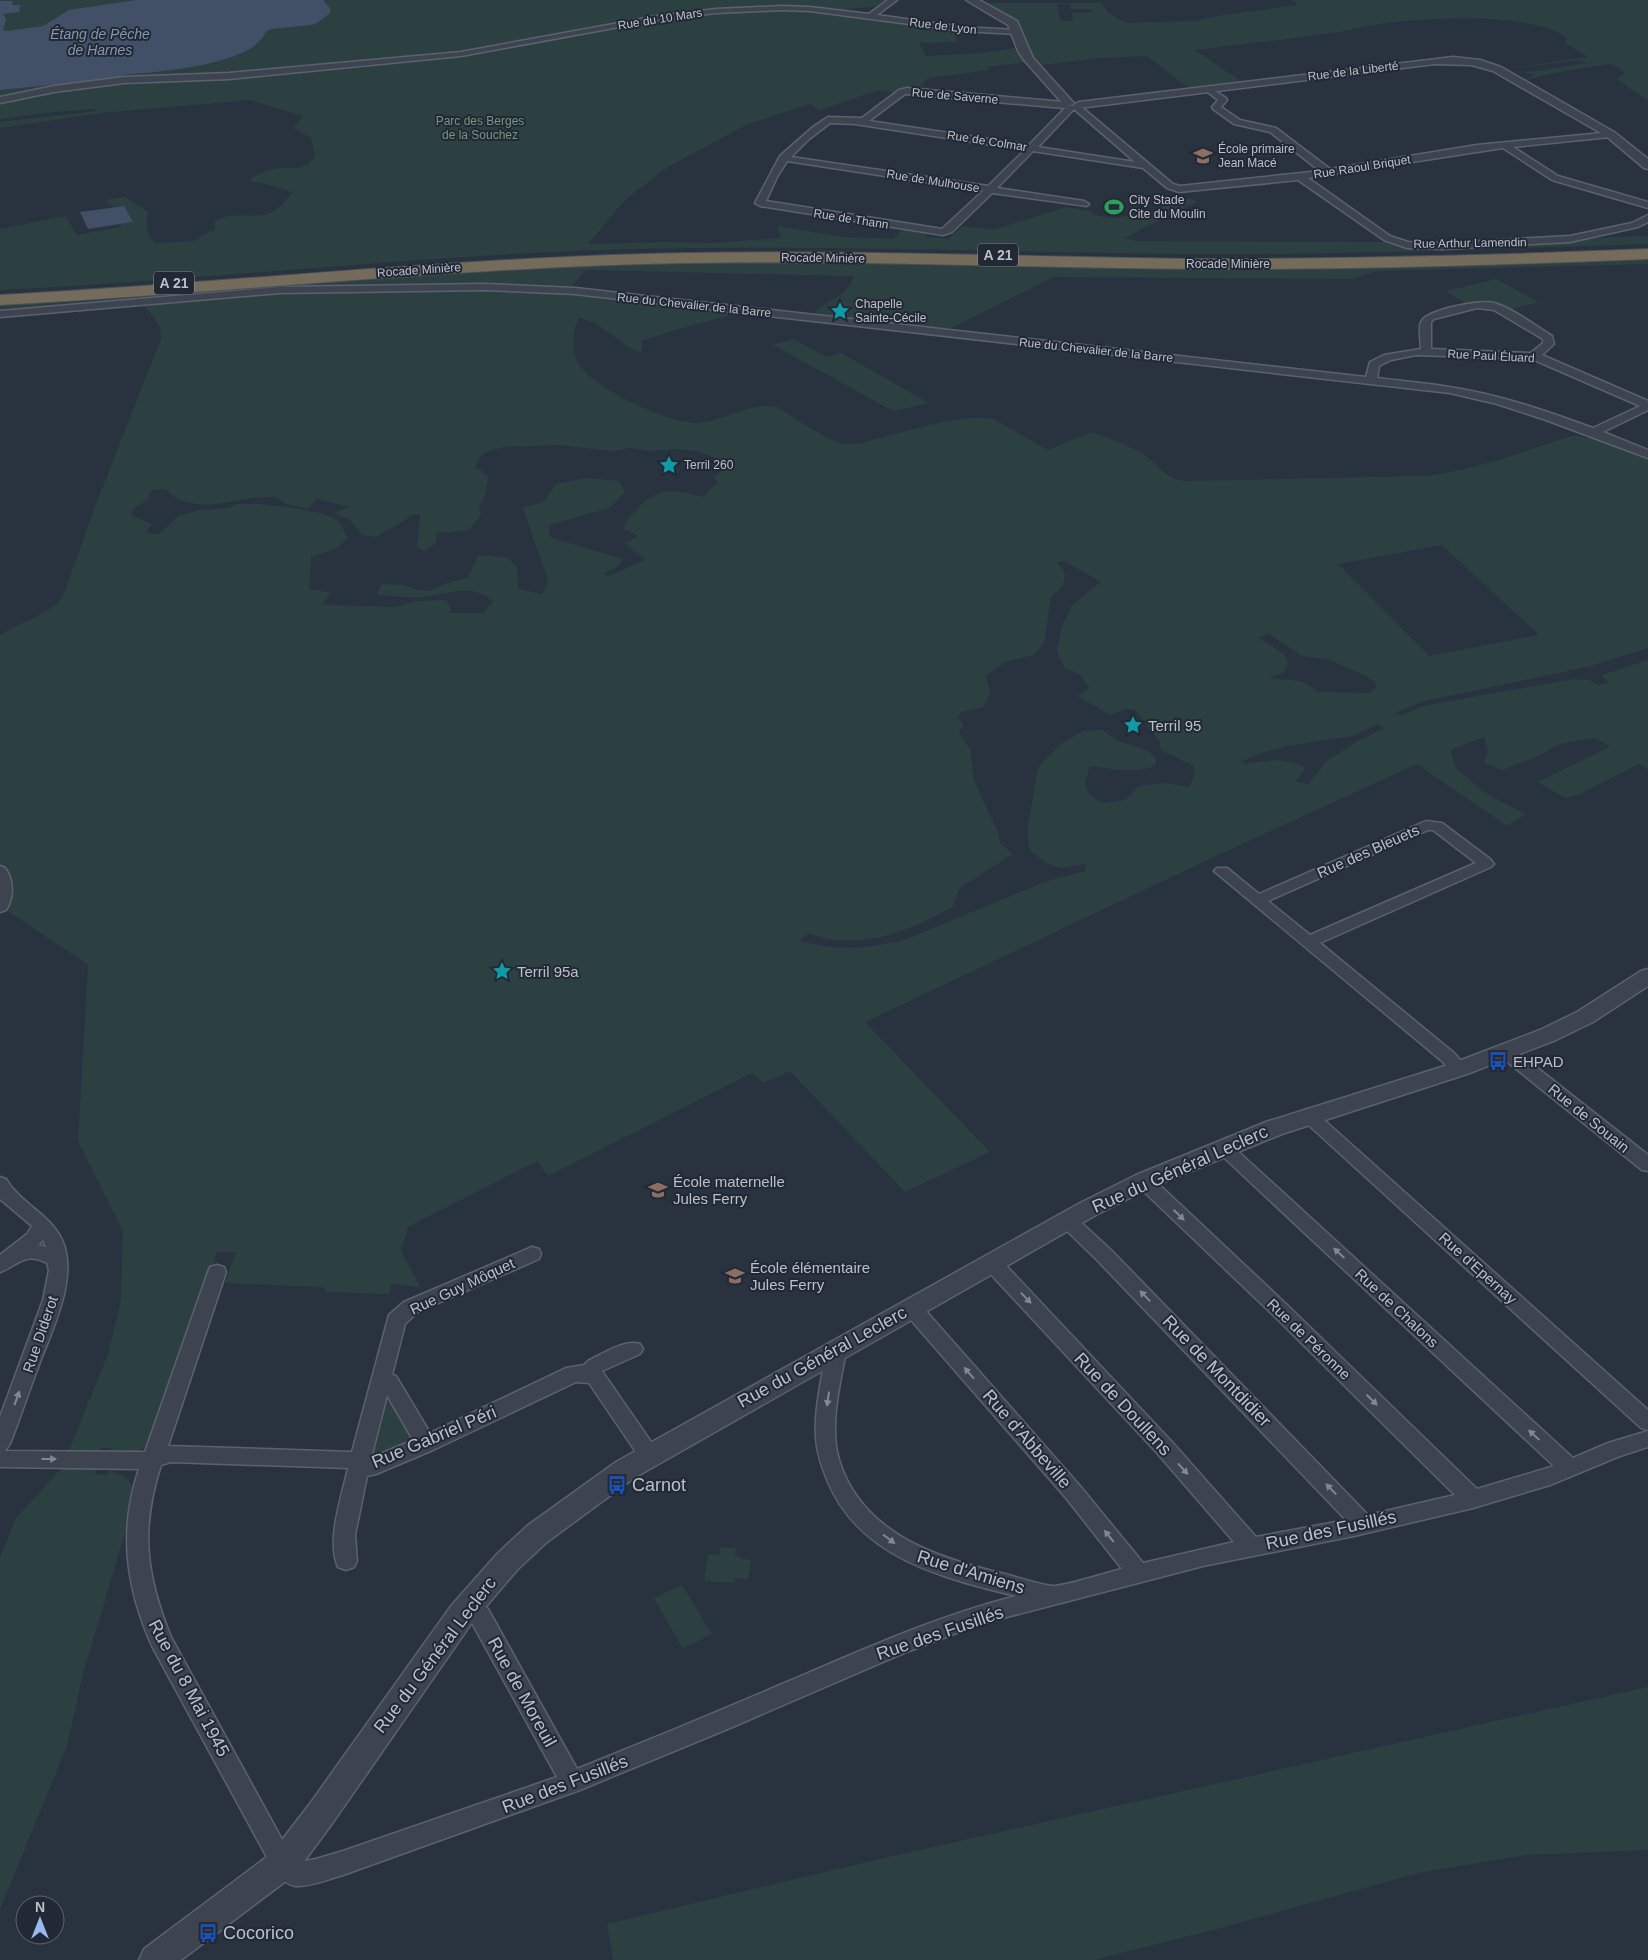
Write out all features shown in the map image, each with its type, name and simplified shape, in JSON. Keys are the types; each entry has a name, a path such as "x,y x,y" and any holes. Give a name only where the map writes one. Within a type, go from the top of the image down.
{"highway":[{"name":"Rocade Minière","path":"0,294 163,284 445,262 616,253 808,252 1310,258 1648,248"},
{"name":"Rocade Minière","path":"0,300 168,290 422,270 580,261 788,258 1269,264 1410,262 1648,254"}],"street":[{"path":"870,17 893,0"},
{"path":"971,0 1011,22 1029,60 1072,107 988,190"},
{"name":"Rue du 10 Mars","path":"0,100 54,89 124,80 267,73 461,54 657,18 716,11 782,8 810,9 855,17 870,17"},
{"name":"Rue de Lyon","path":"870,17 1017,36"},
{"name":"Rue de la Liberté","path":"1072,107 1426,62 1462,60 1481,63 1497,69 1610,134 1648,165"},
{"path":"1209,90 1223,100 1216,107 1229,118 1236,122 1273,130 1329,172"},
{"name":"Rue de Saverne","path":"855,121 864,120 902,92 907,91 1072,107"},
{"name":"Rue Raoul Briquet","path":"1072,107 1170,186 1179,189 1300,177 1504,145 1610,134"},
{"name":"Rue de Colmar","path":"783,158 797,144 828,120 855,121 1146,166"},
{"path":"1504,145 1555,178 1648,205"},
{"name":"Rue de Mulhouse","path":"783,158 1084,204"},
{"name":"Rue de Thann","path":"783,158 760,203 943,232 949,230 988,190"},
{"name":"Rue Arthur Lamendin","path":"1300,177 1386,238 1407,245 1548,241 1601,234 1636,225 1648,218"},
{"path":"1636,225 1648,231"},
{"name":"Rue du Chevalier de la Barre","path":"0,314 280,290 485,287 593,293 1370,381 1473,395 1594,432 1648,454"},
{"path":"1426,352 1426,322 1430,317 1484,304 1498,308 1548,338 1549,344 1534,356"},
{"name":"Rue Paul Éluard","path":"1370,381 1373,366 1377,362 1406,353 1534,356 1648,406"},
{"path":"1594,432 1648,406"},
{"name":"Rue des Bleuets","path":"1258,900 1426,825 1437,826 1486,862 1486,864 1309,942"},
{"path":"0,871 4,877 4,887 0,906"},
{"path":"1222,871 1448,1057 1459,1069"},
{"name":"Rue du Général Leclerc","path":"155,1960 283,1864 320,1815 468,1606 507,1562 538,1534 583,1500 650,1455 911,1307 1144,1181 1308,1116 1459,1069 1548,1035 1585,1017 1648,976"},
{"name":"Rue de Souain","path":"1506,1052 1648,1165"},
{"name":"Rue d'Epernay","path":"1308,1116 1588,1365 1648,1422"},
{"name":"Rue de Chalons","path":"1224,1148 1570,1468"},
{"name":"Rue Diderot","path":"0,1444 53,1301 58,1277 58,1261 50,1233 4,1193 1,1179"},
{"name":"Rue de Péronne","path":"1144,1181 1278,1308 1473,1499"},
{"name":"Rue de Montdidier","path":"1068,1221 1104,1255 1364,1524"},
{"path":"0,1265 34,1239 43,1225"},
{"path":"17,1253 35,1252 53,1257 58,1261"},
{"name":"Rue Guy Môquet","path":"346,1561 344,1535 359,1464 396,1320 411,1307 532,1254"},
{"name":"Rue de Doullens","path":"992,1263 1171,1455 1251,1547"},
{"name":"Rue du 8 Mai 1945","path":"217,1272 144,1486 137,1524 140,1575 147,1607 161,1641 283,1864"},
{"name":"Rue d'Abbeville","path":"911,1307 1073,1492 1140,1574"},
{"name":"Rue Gabriel Péri","path":"154,1459 171,1454 349,1459 369,1468 426,1444 572,1374 589,1374 595,1366 633,1349"},
{"name":"Rue d'Amiens","path":"836,1351 826,1414 826,1437 832,1466 855,1511 894,1544 909,1553 964,1574 1058,1596"},
{"path":"589,1374 596,1378 650,1455"},
{"path":"381,1380 390,1382 426,1444"},
{"name":"Rue des Fusillés","path":"283,1864 295,1874 316,1871 488,1813 572,1782 722,1721 891,1648 979,1615 1203,1557 1364,1524 1473,1499 1543,1479 1615,1449 1648,1439"},
{"path":"0,1459 144,1461 154,1459"},
{"name":"Rue de Moreuil","path":"468,1606 480,1616 572,1782"}],"green space":[{"name":"Parc des Berges de la Souchez","path":"0,0 886,0 878,6 846,9 852,18 880,19 971,32 956,36 957,42 919,43 926,56 984,53 1015,48 1017,50 1027,49 1016,22 980,3 1102,3 1108,13 1126,23 1196,21 1211,17 1297,5 1294,0 1648,0 1648,101 1617,79 1625,73 1614,65 1608,64 1549,74 1523,81 1513,75 1526,79 1534,75 1520,71 1528,72 1587,63 1580,60 1504,69 1588,57 1568,45 1565,42 1567,38 1550,29 1505,20 1480,18 1428,19 1387,23 1321,35 1195,50 1244,83 1191,89 1146,56 1101,58 1040,65 1035,61 987,67 989,70 928,78 916,90 905,89 896,93 879,90 820,110 810,104 746,125 666,168 625,200 588,244 711,243 781,238 777,226 842,237 893,239 902,230 926,234 925,237 948,239 963,226 994,230 1066,207 1090,211 1098,216 1116,218 1152,211 1189,198 1197,202 1124,238 1137,241 1390,242 1412,246 1444,247 1648,236 1648,244 1300,254 1184,254 842,248 637,249 478,256 80,286 0,290 0,229 65,216 77,235 121,227 119,224 132,221 124,206 113,207 106,200 125,197 148,212 147,229 155,243 195,241 204,234 215,230 215,221 236,215 264,215 273,211 292,192 252,182 251,179 277,168 305,166 315,157 311,138 293,128 303,116 250,100 102,113 0,128 0,122 96,111 95,109 54,112 0,119 0,101 41,92 133,80 248,76 367,64 369,61 250,73 120,78 66,85 0,97","holes":["1057,4 1070,4 1071,9 1092,9 1093,12 1072,13 1073,21 1061,21"]},
{"path":"1648,258 1648,264 1378,271 1351,279 1054,277 947,330 812,315 823,305 845,291 854,276 586,270 569,289 364,286 0,312 0,304 580,265 786,261 1300,270"},
{"path":"1496,279 1539,302 1507,310 1489,302 1467,304 1445,291"},
{"path":"481,289 587,294 742,312 642,341 642,351 636,352 595,323 579,318 573,338 574,354 583,370 595,381 631,402 670,418 699,423 747,409 767,406 777,407 818,432 846,444 860,443 921,427 966,418 993,419 1048,450 1092,432 1133,449 1171,477 1184,481 1423,476 1462,470 1574,435 1587,438 1592,436 1648,457 1648,648 1591,666 1421,702 1395,713 1400,716 1422,706 1574,679 1588,680 1599,685 1608,682 1602,675 1648,660 1648,770 1639,764 1580,794 1565,798 1537,782 1610,747 1595,738 1560,744 1536,757 1502,770 1484,763 1488,752 1484,737 1451,750 1455,767 1484,792 1525,814 1507,826 1417,764 1216,856 865,1022 990,1152 905,1192 790,1071 763,1083 752,1073 548,1176 537,1161 408,1227 401,1251 419,1287 391,1284 389,1294 327,1292 323,1287 225,1283 236,1252 217,1252 150,1444 133,1454 109,1456 111,1448 100,1448 98,1453 68,1453 108,1354 121,1300 123,1231 78,1141 88,965 0,906 0,635 53,607 64,594 96,504 161,339 158,324 142,304 281,291","holes":["559,445 613,451 629,448 649,451 676,449 696,451 716,458 724,469 714,476 717,483 703,497 672,491 656,494 649,498 622,528 638,536 625,543 645,560 609,576 604,574 619,566 623,559 549,536 549,525 609,508 625,492 619,481 586,478 556,484 543,502 523,508 548,580 541,594 518,589 517,567 508,558 479,555 468,577 445,584 431,591 417,590 403,585 382,584 377,595 423,597 469,591 486,596 493,602 483,613 449,613 451,608 446,600 416,601 396,607 322,605 331,593 309,589 311,557 333,550 348,539 339,521 321,513 287,507 237,504 228,508 199,510 178,516 158,535 146,533 152,524 132,516 133,509 147,500 151,490 165,489 177,498 190,503 203,504 272,497 289,505 308,509 317,499 349,507 334,513 350,520 362,535 376,537 411,515 420,514 417,547 424,551 435,544 437,533 469,530 481,515 479,507 486,494 488,476 475,467 483,454 504,447","1442,545 1539,635 1429,656 1338,564","1064,561 1101,582 1072,605 1062,626 1057,652 1065,668 1081,675 1089,688 1078,696 1110,715 1126,709 1135,710 1159,741 1161,750 1194,766 1195,775 1189,787 1166,783 1139,786 1125,800 1102,803 1091,795 1086,788 1086,779 1090,766 1139,770 1154,766 1157,760 1150,752 1116,740 1103,730 1083,731 1064,742 1038,768 1028,825 1028,844 1031,852 1045,862 1060,868 1086,864 1085,871 1044,882 907,939 853,948 800,941 808,933 824,938 855,940 884,936 911,927 952,907 960,888 1013,854 999,842 999,835 974,780 970,749 959,733 963,724 958,717 961,712 983,707 990,693 986,676 1005,662 1034,655 1044,643 1051,597 1063,586 1065,573 1057,562","1268,633 1302,656 1330,660 1364,675 1375,682 1376,688 1369,693 1317,692 1312,687 1301,682 1268,679 1284,672 1288,664 1284,654 1259,638","1377,724 1384,728 1354,743 1327,761 1308,784 1296,782 1305,768 1290,762 1276,760 1246,764 1242,761 1264,752 1293,745 1353,736"]},
{"path":"793,339 827,357 841,353 929,403 893,411 773,345"},
{"path":"385,1399 391,1400 412,1436 411,1442 374,1458 371,1452"},
{"path":"63,1463 98,1464 95,1474 107,1475 109,1470 123,1476 131,1483 133,1498 130,1516 83,1674 67,1746 0,1909 0,1557 16,1518 61,1469"},
{"path":"720,1547 736,1548 735,1556 751,1560 748,1579 735,1578 734,1583 704,1581 708,1554 719,1555"},
{"path":"682,1585 712,1634 683,1649 654,1598"},
{"path":"1648,1687 1648,1850 1526,1855 1418,1873 1213,1930 1094,1960 613,1960 607,1924 884,1858"}],"water":[{"name":"Étang de Pêche de Harnes","path":"136,0 323,0 330,8 330,13 317,23 311,25 266,31 258,43 224,60 179,69 122,75 120,78 0,90 0,1 13,1 12,5 21,5 20,12 3,14 6,20 3,30 6,31 43,26 69,10"},
{"path":"124,206 133,222 88,229 80,212"}],"place":[{"name":"École primaire Jean Macé","path":"1203,156"},
{"name":"City Stade Cite du Moulin","path":"1114,207"},
{"name":"Chapelle Sainte-Cécile","path":"840,311"},
{"name":"Terril 260","path":"669,465"},
{"name":"Terril 95","path":"1133,725"},
{"name":"Terril 95a","path":"502,971"},
{"name":"EHPAD","path":"1498,1061"},
{"name":"École maternelle Jules Ferry","path":"658,1190"},
{"name":"École élémentaire Jules Ferry","path":"735,1276"},
{"name":"Carnot","path":"617,1485"},
{"name":"Cocorico","path":"208,1933"}]}
